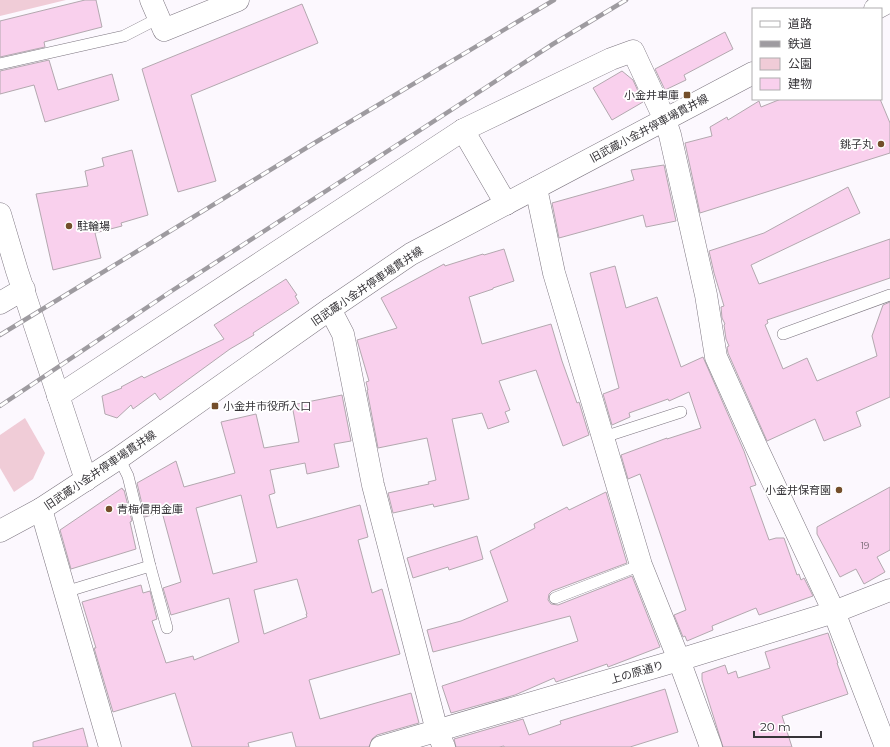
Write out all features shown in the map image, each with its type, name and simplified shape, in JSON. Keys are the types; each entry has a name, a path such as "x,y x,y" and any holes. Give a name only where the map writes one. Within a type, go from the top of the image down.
{"street":[{"path":"155,9 164,30 238,0"},
{"path":"876,8 890,1"},
{"path":"58,396 463,130 611,59 633,51 665,120 670,135 706,295 716,357 834,612 886,747"},
{"name":"旧武蔵小金井停車場貫井線","path":"0,531 41,509 119,458 330,309 411,254 752,74"},
{"path":"463,130 506,204"},
{"path":"536,188 554,273 641,565 679,660 711,747"},
{"path":"0,214 86,480"},
{"path":"0,303 24,289"},
{"path":"330,309 343,334 373,485 440,739"},
{"path":"41,509 110,747"},
{"name":"上の原通り","path":"381,747 440,739 679,660 834,612 890,590"}],"lane":[{"path":"0,64 124,36 155,9"},
{"path":"783,334 890,295"},
{"path":"604,437 681,412"},
{"path":"119,458 128,476 167,628"},
{"path":"555,598 641,565"},
{"path":"64,592 150,566"}],"green space":[{"path":"0,0 66,0 0,16"},
{"path":"25,418 45,453 33,479 14,492 0,468 0,435"}],"building":[{"path":"85,0 96,0 102,27 44,42 45,47 0,57 0,21"},
{"path":"302,4 318,43 191,95 216,181 178,192 142,69"},
{"path":"725,32 733,49 684,75 686,80 665,90 655,69"},
{"path":"49,60 58,90 112,74 119,100 45,122 34,85 0,94 0,71"},
{"path":"622,71 633,80 643,102 612,120 593,88"},
{"path":"778,100 880,100 890,123 890,153 700,213 685,143 712,136 710,127 727,117 728,120 759,101 761,107"},
{"path":"132,150 148,215 121,223 122,226 95,233 101,258 53,270 36,194 88,186 85,171 104,166 102,158"},
{"path":"664,165 676,221 646,227 643,215 559,238 552,203 634,180 631,170"},
{"path":"848,187 860,213 751,265 759,284 890,239 890,278 767,320 768,323 765,325 783,369 807,358 817,381 877,356 872,336 883,305 890,302 890,397 856,412 861,426 824,441 815,419 767,441 728,353 727,347 729,346 726,339 725,324 722,318 721,307 724,306 709,251 764,233"},
{"path":"504,249 514,281 469,297 482,344 551,324 562,361 577,403 579,402 589,435 563,446 536,370 499,381 510,410 505,412 509,422 488,429 482,413 452,419 469,499 434,507 433,504 393,513 388,493 429,484 428,482 436,480 427,438 378,448 367,390 366,382 369,381 357,340 397,328 381,298 444,264 445,266"},
{"path":"615,266 626,308 657,297 681,367 703,357 744,451 756,485 750,487 769,540 784,538 797,575 799,574 801,580 804,578 813,596 759,615 756,608 712,626 713,630 687,641 685,636 683,637 674,615 686,610 640,474 628,479 621,455 667,438 701,428 689,392 669,401 668,399 629,413 630,417 612,425 603,394 619,388 590,273"},
{"path":"286,279 297,295 295,296 299,303 253,333 254,335 230,349 160,400 155,393 133,409 131,405 117,418 105,414 102,396 122,388 121,387 142,376 144,378 224,339 214,325"},
{"path":"342,395 351,441 334,444 339,467 307,474 305,463 270,470 275,493 269,495 277,528 360,505 368,537 358,540 372,593 382,589 400,654 309,680 320,719 411,693 419,723 377,735 372,739 369,747 296,747 292,732 248,743 249,747 192,747 175,693 113,712 82,602 141,585 143,593 150,591 157,619 152,621 166,663 193,656 194,660 239,642 229,598 171,615 163,588 181,582 162,512 145,517 137,483 176,461 184,487 235,473 221,422 256,414 264,448 299,442 292,405","holes":["241,495 257,562 213,574 196,508","297,579 307,617 264,634 254,590"]},
{"path":"890,487 890,550 877,557 885,572 864,584 856,569 840,577 817,534 817,527"},
{"name":"青梅信用金庫","path":"122,488 124,490 132,521 130,522 136,549 71,569 60,530"},
{"path":"606,492 627,563 552,591 549,594 548,600 551,604 558,605 632,576 660,647 608,667 607,664 556,682 554,678 515,695 451,713 442,686 578,641 570,616 433,652 427,630 461,621 508,601 490,551 535,528 534,524 567,507 569,510"},
{"path":"477,536 483,559 449,570 448,567 413,578 407,558"},
{"path":"828,633 848,694 782,716 792,747 723,747 702,680 702,673 725,665 728,674 736,671 738,678 770,668 765,652"},
{"path":"665,689 678,732 630,747 456,747 454,739 523,719 529,735 561,724 560,721"},
{"path":"83,728 88,747 33,747 33,742"}],"railway":[{"path":"0,335 316,142 554,0"},
{"path":"0,406 170,292 553,44 626,0"}],"place":[{"name":"小金井車庫","path":"687,95"},
{"name":"銚子丸","path":"881,144"},
{"name":"駐輪場","path":"69,226"},
{"name":"小金井市役所入口","path":"215,406"},
{"name":"小金井保育園","path":"839,490"},
{"name":"青梅信用金庫","path":"109,509"}]}
